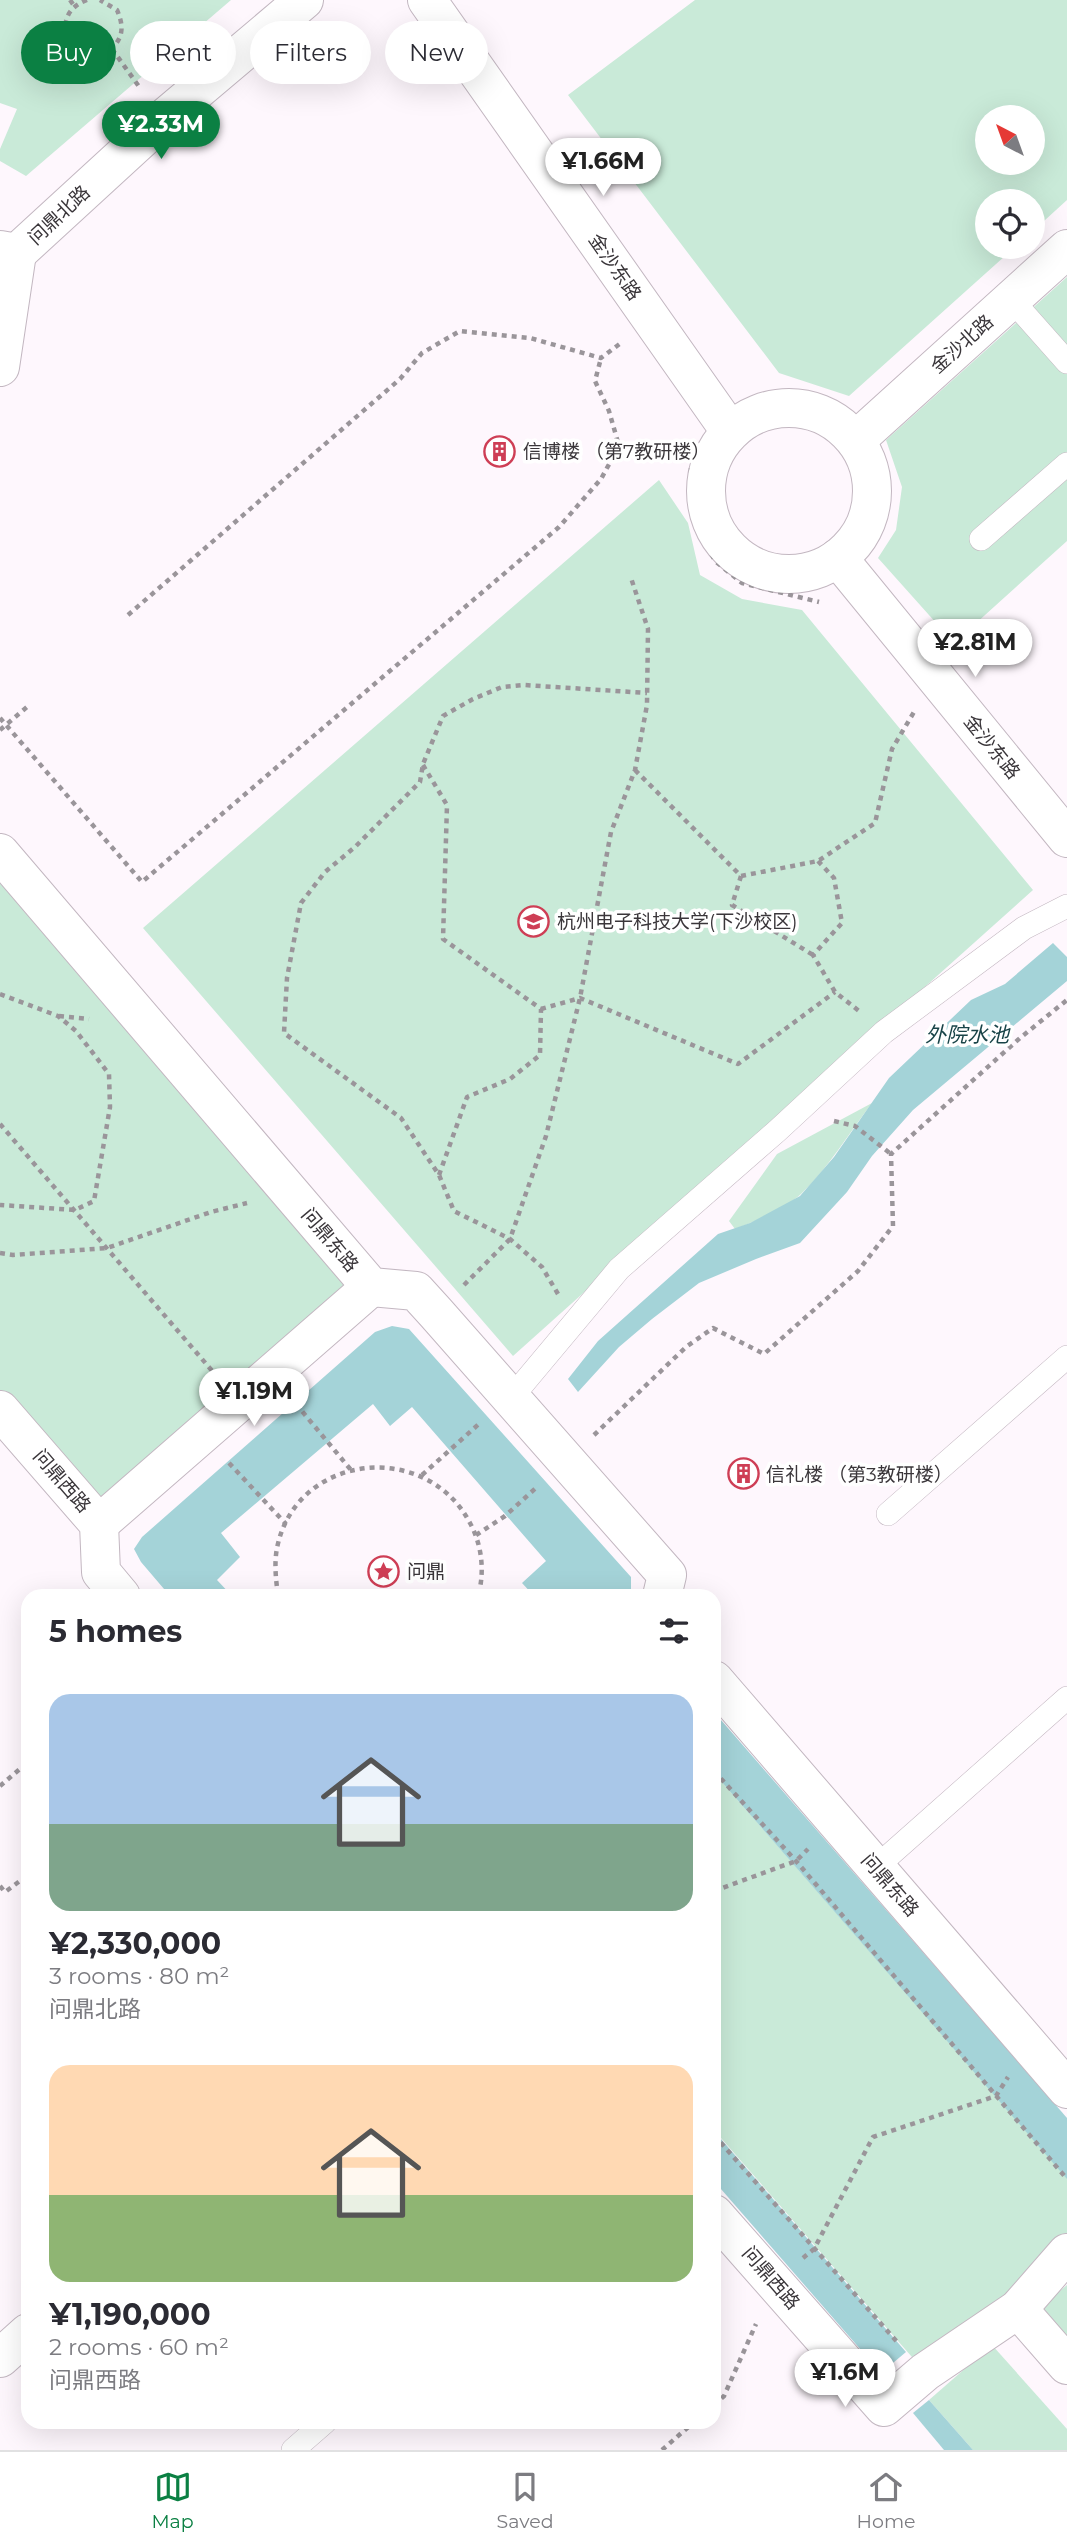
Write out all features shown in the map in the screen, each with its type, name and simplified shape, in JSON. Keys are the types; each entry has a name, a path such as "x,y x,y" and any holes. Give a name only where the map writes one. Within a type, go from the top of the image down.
{"street":[{"name":"问鼎北路","path":"8,251 304,0"},
{"name":"金沙东路","path":"426,0 730,431"},
{"name":"金沙北路","path":"856,440 1067,249"},
{"path":"0,367 8,251"},
{"path":"779,407 808,409 835,421 856,440 869,466 873,494 867,523 851,547 828,565 803,574 776,574 751,566 730,551 714,529 706,504 706,478 714,452 730,431 751,415 779,407"},
{"name":"金沙东路","path":"838,558 1067,838"},
{"name":"问鼎东路","path":"0,853 371,1287 416,1291 436,1313 498,1408 554,1471 667,1575 664,1589"},
{"path":"99,1524 371,1287"},
{"name":"问鼎西路","path":"0,1409 99,1524 101,1572 115,1589"},
{"name":"问鼎东路","path":"721,1688 1067,2089"},
{"name":"问鼎西路","path":"721,2222 884,2407 925,2372 1018,2309"},
{"path":"1067,2253 1018,2309 1067,2365"},
{"path":"0,2358 21,2339"}],"lane":[{"path":"1011,299 1067,362"},
{"path":"981,539 1067,464"},
{"path":"498,1408 619,1269 884,1032 1024,928 1067,906"},
{"path":"888,1514 1067,1357"},
{"path":"875,1868 1067,1698"},
{"path":"293,2450 317,2429"}],"path":[{"path":"69,0 75,6"},
{"path":"87,0 75,6 65,24 69,43 84,55 104,55 120,39 122,30 117,10 100,0"},
{"path":"0,718 142,882 559,527 601,479 619,446 609,411 595,381 601,358 652,319"},
{"path":"128,615 400,379 422,353 460,331 530,338 601,358"},
{"path":"436,1313 510,1239 546,1136 580,998 611,832 635,770 647,705 648,629 631,578"},
{"path":"570,1328 559,1294 542,1267 510,1239 454,1211 439,1175 401,1118 284,1033 287,978 301,903 325,872 419,782 423,764 443,716 502,687 524,685 647,693"},
{"path":"0,730 27,706"},
{"path":"741,876 818,861 875,823 892,749 916,708"},
{"path":"423,764 447,805 443,939 541,1009"},
{"path":"635,770 741,876"},
{"path":"813,955 842,923 834,878 818,861"},
{"path":"741,876 732,905 813,955 835,992 884,1032"},
{"path":"541,1009 580,998 738,1064 835,992"},
{"path":"0,994 58,1016 76,1031 108,1074 110,1107 94,1201 75,1210 0,1205"},
{"path":"476,1535 505,1516 608,1423 686,1347 713,1328 765,1354 858,1271 893,1226 891,1154 1009,1047 1067,1000"},
{"path":"439,1175 467,1097 510,1079 540,1055 541,1009"},
{"path":"0,1124 239,1402"},
{"path":"855,1126 891,1154"},
{"path":"0,1253 13,1255 107,1248 211,1212 289,1192"},
{"path":"292,1401 352,1470"},
{"path":"422,1475 498,1408"},
{"path":"225,1459 286,1524"},
{"path":"277,1589 277,1547 286,1524 303,1500 325,1482 352,1470 376,1467 400,1469 422,1475 446,1491 463,1510 476,1535 481,1560 480,1589"},
{"path":"0,1786 21,1768"},
{"path":"721,1779 796,1861 1067,2179"},
{"path":"721,1888 796,1861"},
{"path":"0,1886 5,1892 21,1880"},
{"path":"814,2249 873,2137 996,2096"},
{"path":"721,2143 925,2372"},
{"path":"721,2398 775,2283"},
{"path":"662,2450 686,2429"}],"green space":[{"path":"0,0 231,0 207,21 130,21 130,84 133,84 26,176 0,161 0,149 17,109 0,103"},
{"path":"695,0 1067,0 1067,200 1045,220 1045,189 975,189 975,259 1002,259 849,396 779,373 568,95"},
{"path":"1067,277 1067,541 954,643 878,558 896,530 902,487 886,440"},
{"path":"659,480 688,523 700,575 742,599 802,610 1033,890 513,1356 143,928"},
{"path":"0,853 371,1287 99,1524 0,1410"},
{"path":"872,1103 830,1161 802,1193 780,1209 735,1229 729,1221 777,1154"},
{"path":"721,1781 1067,2178 1067,2245 925,2372 721,2138"},
{"path":"1067,2285 1067,2339 1039,2309"},
{"path":"992,2345 1067,2429 1067,2450 973,2450 929,2400"}],"water":[{"name":"外院水池","path":"1053,943 1067,957 1067,981 913,1110 872,1156 847,1192 800,1243 699,1283 619,1347 578,1392 568,1379 598,1341 718,1234 750,1223 800,1196 834,1157 889,1078 971,1000 1005,984"},
{"path":"392,1326 409,1329 631,1577 631,1589 528,1589 522,1583 546,1561 412,1407 390,1426 373,1404 221,1533 240,1557 217,1580 225,1589 164,1589 141,1562 134,1549 142,1537 375,1332"},
{"path":"721,1720 1067,2118 1067,2179 721,1781"},
{"path":"721,2139 906,2352 881,2373 721,2189"},
{"path":"929,2400 973,2450 944,2450 913,2413"}],"place":[{"name":"信博楼 （第7教研楼）","path":"500,451"},
{"name":"杭州电子科技大学(下沙校区)","path":"534,921"},
{"name":"信礼楼 （第3教研楼）","path":"743,1474"},
{"name":"问鼎","path":"384,1571"}]}
